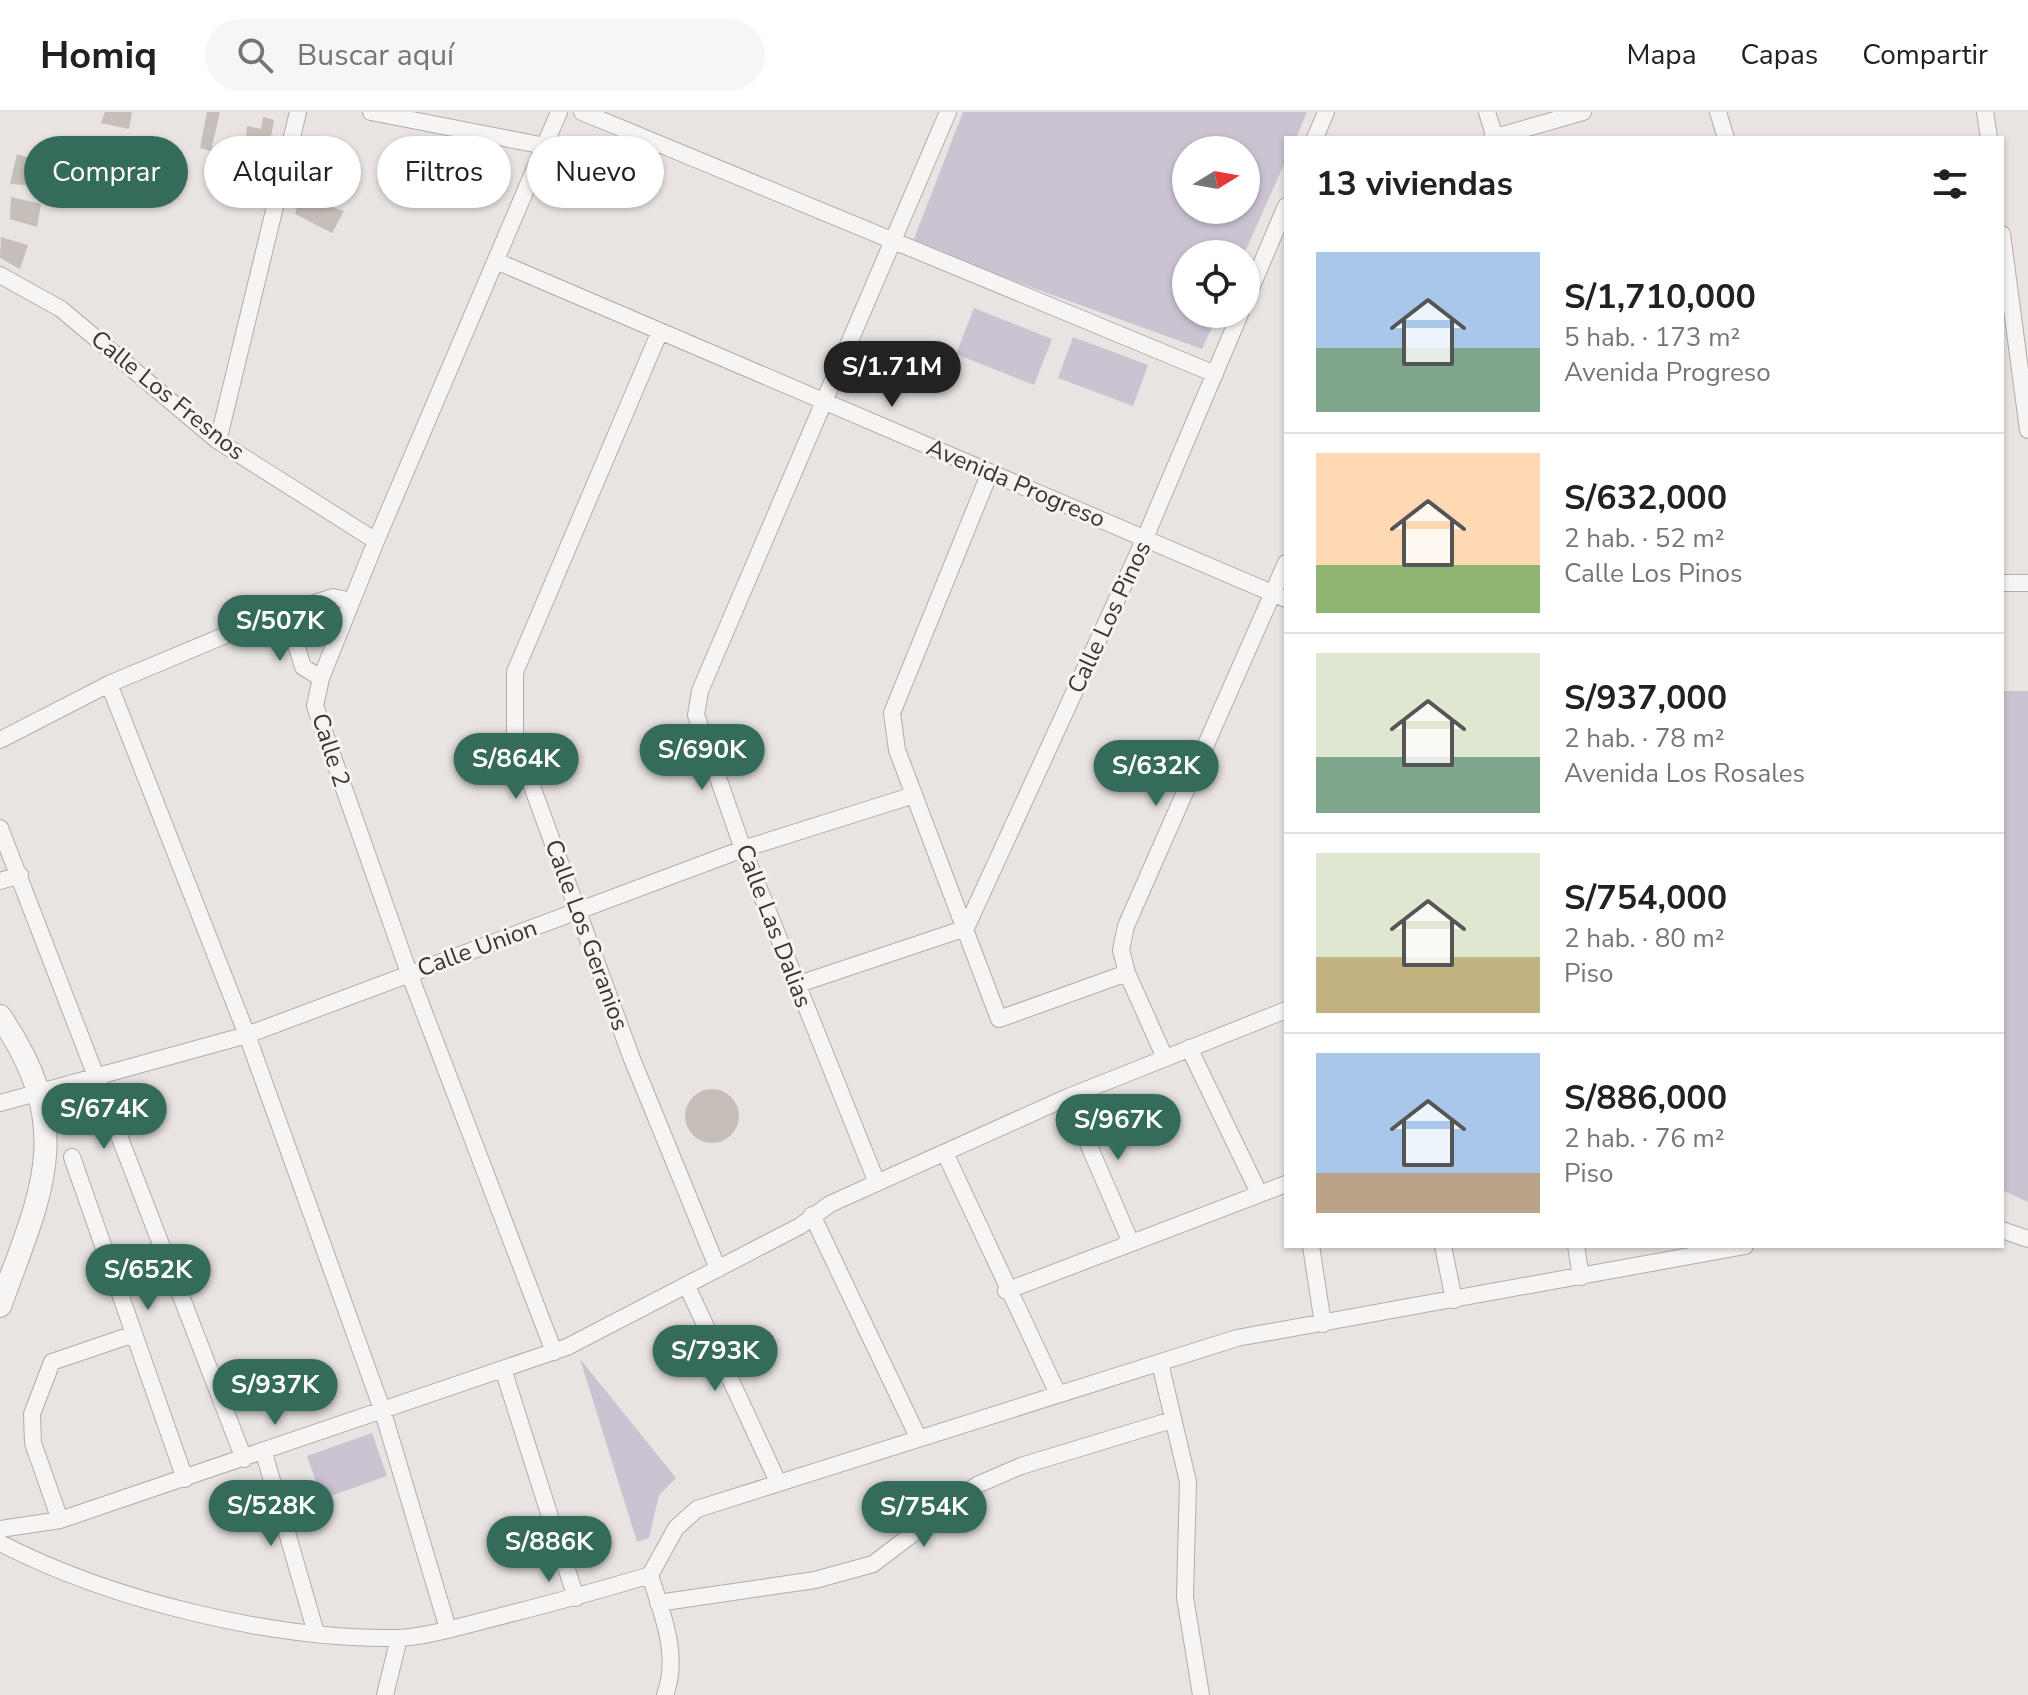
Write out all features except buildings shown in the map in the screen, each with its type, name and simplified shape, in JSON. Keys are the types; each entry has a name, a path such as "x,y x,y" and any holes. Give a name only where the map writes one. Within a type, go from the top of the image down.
{"street":[{"path":"218,441 298,112"},
{"path":"371,112 527,142"},
{"name":"Calle 2","path":"549,136 559,112"},
{"path":"582,112 1215,374"},
{"name":"Calle Las Dalias","path":"877,1183 743,849 696,715 700,691 948,112"},
{"path":"1316,136 1326,112"},
{"path":"1487,112 1493,136"},
{"path":"1501,136 1583,112"},
{"path":"1718,112 1725,136"},
{"path":"1985,112 1989,136"},
{"name":"Calle 2","path":"527,188 376,541 321,678 315,706 409,973 554,1352"},
{"path":"1260,267 1284,211"},
{"path":"2004,243 2021,322 2028,430"},
{"name":"Avenida Progreso","path":"496,261 1279,596"},
{"name":"Calle Los Fresnos","path":"0,275 61,309 218,441 376,541"},
{"name":"Calle Los Pinos","path":"966,928 1145,538 1234,328"},
{"name":"Calle Los Geranios","path":"660,331 515,672 515,740 670,1156 718,1269"},
{"path":"990,472 892,713 897,750 999,1019 1127,973"},
{"path":"1165,1058 1127,973 1121,950 1126,926 1279,596 1284,572"},
{"path":"2004,583 2028,583"},
{"path":"0,740 109,684 286,612 333,597 352,601"},
{"path":"286,612 303,667 321,678"},
{"path":"109,684 247,1035 382,1409 448,1629"},
{"name":"Calle Union","path":"0,1103 247,1035 743,849 914,795"},
{"path":"0,828 244,1459"},
{"path":"0,881 20,875"},
{"path":"796,985 966,928"},
{"path":"0,1529 60,1520 554,1352 635,1315 800,1226 812,1215 877,1183 1068,1097 1284,1011"},
{"path":"0,1016 30,1068 48,1130 39,1201 0,1306"},
{"path":"1189,1048 1259,1193"},
{"path":"1068,1097 1131,1243"},
{"path":"945,1153 1006,1291 1058,1394"},
{"path":"72,1157 185,1479"},
{"path":"1006,1291 1284,1185"},
{"path":"812,1215 918,1437"},
{"path":"2004,1231 2028,1239"},
{"path":"1311,1248 1323,1324"},
{"path":"1443,1248 1454,1300"},
{"path":"1576,1248 1581,1277"},
{"path":"0,1543 102,1588 196,1613 316,1633 399,1638 576,1598 650,1575 676,1528 697,1509 1237,1338 1581,1277 1723,1248"},
{"path":"687,1286 778,1482"},
{"path":"60,1520 33,1443 32,1414 52,1362 134,1334"},
{"path":"1160,1363 1188,1482 1185,1597 1201,1695"},
{"path":"503,1369 576,1598"},
{"path":"658,1603 815,1580 873,1564 977,1485 1021,1466 1172,1420"},
{"path":"264,1453 316,1633"},
{"path":"650,1575 670,1651 671,1679 665,1695"},
{"path":"385,1695 399,1638"}],"shaded area":[{"path":"963,112 1307,112 1297,136 1284,136 1284,164 1260,218 1260,136 1172,136 1172,224 1257,224 1250,240 1172,240 1172,328 1212,328 1202,349 912,244"},
{"path":"974,308 1052,339 1034,385 956,354"},
{"path":"1073,337 1148,365 1133,406 1058,378"},
{"path":"2004,691 2028,691 2028,1202 2004,1191"},
{"path":"580,1359 676,1478 659,1495 649,1538 637,1542"},
{"path":"372,1433 387,1476 322,1499 307,1456"}]}
